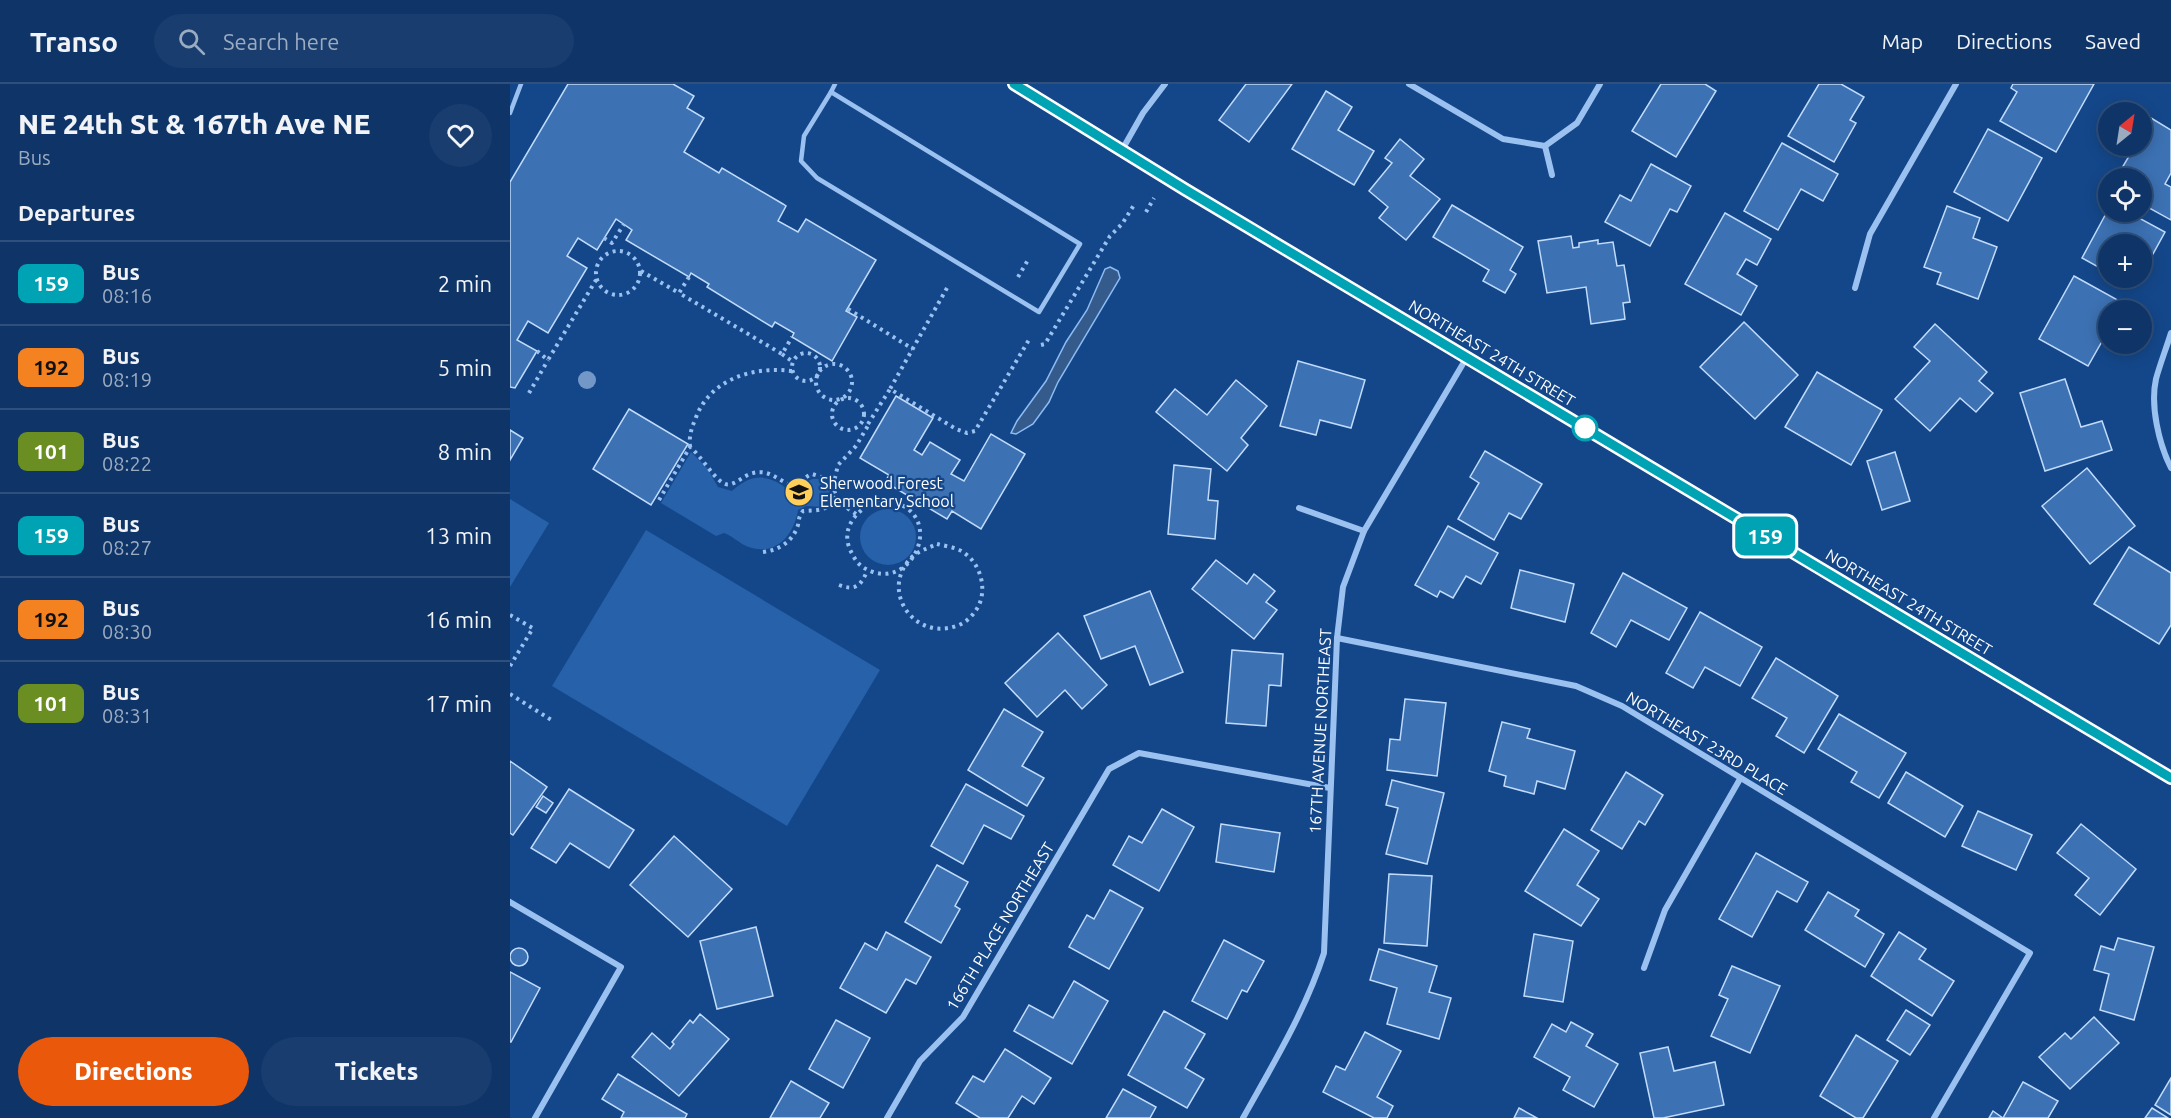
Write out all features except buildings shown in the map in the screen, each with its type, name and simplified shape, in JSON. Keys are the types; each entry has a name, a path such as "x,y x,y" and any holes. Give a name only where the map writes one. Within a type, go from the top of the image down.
{"main road":[{"name":"NORTHEAST 24TH STREET","path":"1014,84 2171,778"}],"street":[{"path":"1122,150 1143,113 1165,84"},
{"path":"1409,84 1503,138 1545,146 1577,123 1600,84"},
{"path":"1855,288 1870,234 1956,84"},
{"path":"1545,146 1552,175"},
{"path":"2171,333 2156,382 2156,420 2164,454 2171,468"},
{"name":"167TH AVENUE NORTHEAST","path":"1243,1118 1300,1014 1315,981 1324,953 1337,638 1343,587 1364,531 1467,357"},
{"path":"1299,508 1364,531"},
{"name":"NORTHEAST 23RD PLACE","path":"1337,638 1576,686 1622,706 2030,953 1934,1118"},
{"name":"166TH PLACE NORTHEAST","path":"887,1118 920,1061 963,1017 1109,769 1139,753 1330,788"},
{"path":"1644,968 1665,910 1740,779"},
{"path":"510,902 621,967 535,1118"}],"lane":[{"path":"510,113 521,84"},
{"path":"831,92 1080,244 1039,312 817,178 801,161 804,136 831,92 836,84"}],"path":[{"path":"1146,212 1154,198"},
{"path":"1041,345 1045,344 1110,236 1122,224 1134,205"},
{"path":"612,243 624,224"},
{"path":"604,238 612,243 615,250"},
{"path":"529,393 596,280 596,265 606,253 615,250 628,252 634,257 641,271 793,362"},
{"path":"1018,277 1028,260"},
{"path":"596,280 605,291 619,295 632,290 637,285 641,271"},
{"path":"679,293 689,277"},
{"path":"856,514 843,505 836,496 833,486 838,465 856,446 947,288"},
{"path":"848,309 913,349"},
{"path":"782,354 792,337"},
{"path":"890,390 956,429 967,433 975,431 1030,338"},
{"path":"537,351 548,360"},
{"path":"820,370 815,382 819,393 829,399 842,398 853,398 858,400 864,410 863,421 860,425 850,430 840,428 831,415 837,401 842,398 846,395 852,384 849,372 841,365 829,364 820,370 812,381 806,382 798,379 792,371 793,362 799,355 808,353 816,358 821,366 820,370"},
{"path":"658,500 690,447 689,440 697,413 705,398 732,378 766,369 792,371"},
{"path":"863,421 869,424"},
{"path":"690,447 700,455 724,484 730,485 750,473 764,471 792,486 799,484 805,477 812,474 834,482"},
{"path":"764,552 773,551 789,541 795,533 799,516 803,511 822,511 833,502 836,496"},
{"path":"912,557 903,570 899,593 910,616 920,624 933,629 947,629 961,625 972,616 980,604 983,589 981,575 974,562 963,552 937,544 912,557 901,570 892,574 879,574 867,570 851,553 848,530 852,519 870,503 881,500 893,501 904,506 914,514 920,525 922,538 912,557"},
{"path":"839,585 848,589 854,587 864,579 867,570"},
{"path":"510,615 534,629 510,666"},
{"path":"510,694 553,721"}],"shaded area":[{"path":"1110,267 1118,271 1120,278 1058,382 1049,402 1033,424 1016,434 1011,433 1046,381 1066,342 1087,310 1105,269"},
{"path":"691,452 707,468 718,487 732,491 747,481 762,478 776,482 791,492 810,480 817,479 824,482 830,491 829,499 823,507 806,506 798,510 792,529 780,543 773,547 754,549 724,533 716,536 661,503"},
{"path":"510,499 549,523 510,587"},
{"path":"882,509 894,509 908,517 916,531 914,548 908,557 894,565 882,565 865,553 860,543 860,531 872,514"},
{"path":"646,530 880,670 787,826 552,686"}],"bus line":[{"name":"159","path":"1014,84 1186,190 2171,778"}],"place":[{"name":"Sherwood Forest Elementary School","path":"799,492"}]}
